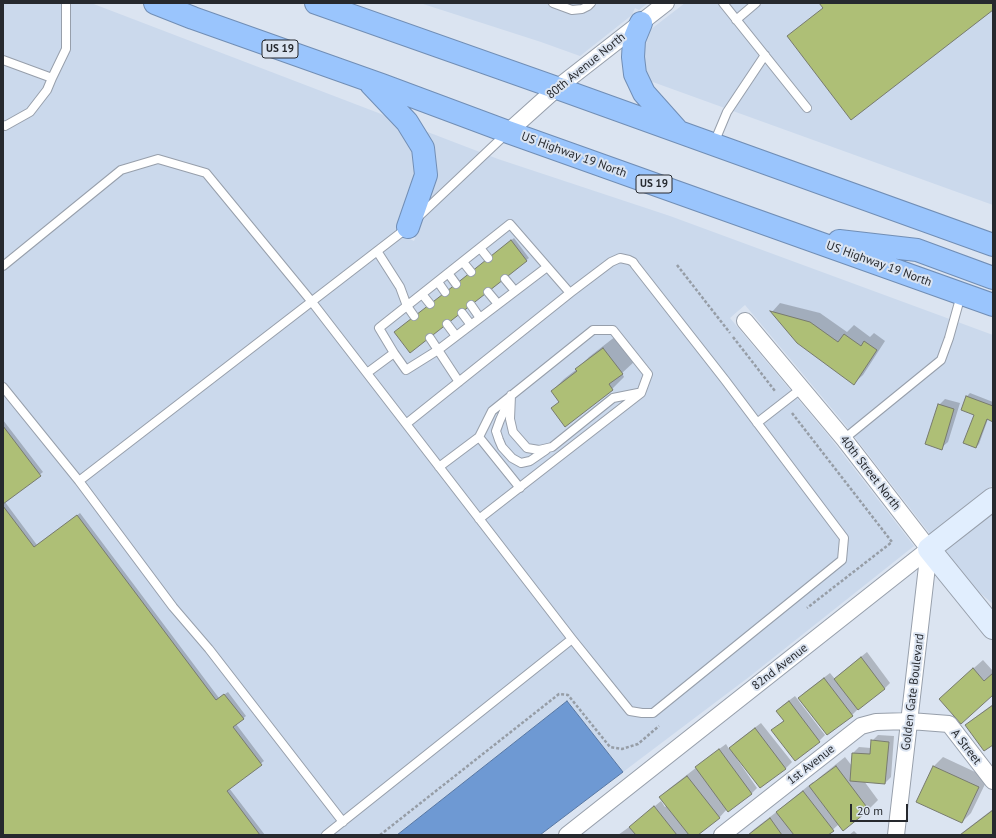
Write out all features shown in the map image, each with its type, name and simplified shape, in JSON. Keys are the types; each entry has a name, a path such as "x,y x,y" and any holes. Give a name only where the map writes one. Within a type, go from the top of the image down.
{"highway":[{"name":"US Highway 19 North","path":"155,3 508,132 993,305"},
{"path":"316,3 678,131 993,245"},
{"path":"641,23 634,40 633,57 635,74 644,93 678,131"},
{"path":"367,80 407,122 423,148 426,175 408,227"},
{"path":"800,236 917,250 993,278"}],"street":[{"name":"80th Avenue North","path":"508,132 557,88 666,3"},
{"name":"40th Street North","path":"745,321 844,439 929,549 993,628"},
{"name":"82nd Avenue","path":"567,835 993,499"},
{"name":"Golden Gate Boulevard","path":"896,835 929,549"},
{"name":"A Street","path":"910,721 949,724 993,781"},
{"name":"1st Avenue","path":"722,835 861,726 876,722 910,721"}],"lane":[{"path":"3,125 5,126 30,112 47,90 66,49 66,3"},
{"path":"553,3 572,10 582,9 591,3"},
{"path":"723,3 806,108"},
{"path":"736,20 756,3"},
{"path":"713,144 727,112 765,56"},
{"path":"3,60 52,78"},
{"path":"79,480 408,227 508,132"},
{"path":"3,266 121,170 158,159 206,173 312,302 479,519 572,639 630,711 653,713 842,560 844,538 725,380 633,262 625,258 616,259 611,262 570,293 406,424"},
{"path":"547,267 438,350 406,370 379,328 510,224 570,293"},
{"path":"480,248 488,258"},
{"path":"377,251 400,287 407,306 414,316"},
{"path":"463,262 471,272"},
{"path":"448,273 456,284"},
{"path":"505,279 515,291"},
{"path":"438,282 445,292"},
{"path":"488,292 498,304"},
{"path":"422,294 430,304"},
{"path":"844,439 941,360 962,294"},
{"path":"471,305 480,318"},
{"path":"462,313 471,325"},
{"path":"447,324 456,336"},
{"path":"439,467 479,437 492,411 594,330 613,330 648,374 641,393 479,519"},
{"path":"430,338 459,382"},
{"path":"367,373 394,353"},
{"path":"3,387 79,480 173,607 209,649 343,822"},
{"path":"757,423 802,388"},
{"path":"511,395 496,431 502,447 512,458 521,462 530,461 552,447 613,398 641,393"},
{"path":"511,395 510,419 513,432 527,448 539,450 552,447"},
{"path":"479,437 520,488"},
{"path":"326,835 572,639"}],"shaded area":[{"path":"3,3 91,3 389,117 399,128 413,150 415,172 395,232 414,241 436,180 425,131 498,159 670,216 993,335 993,485 930,534 843,422 745,305 730,318 828,435 914,546 749,677 623,772 567,701 397,835 3,835"},
{"path":"420,3 648,3 639,10 635,8 632,15 580,56"},
{"path":"685,3 993,3 993,205 650,81 645,72 643,58 644,43 650,30"},
{"path":"993,513 993,604 972,586 944,551"}],"water":[{"path":"567,701 623,772 540,835 397,835"}],"building":[{"path":"819,3 993,3 993,10 851,120 787,36 823,8"},
{"path":"511,240 527,261 410,353 394,332"},
{"path":"770,311 810,322 838,342 844,334 861,346 864,341 877,350 854,385 797,343"},
{"path":"603,348 623,374 609,384 613,390 565,427 551,408 559,402 551,391 577,371 575,369"},
{"path":"966,396 993,406 993,422 987,419 976,448 963,443 974,415 961,410"},
{"path":"938,404 954,409 942,450 925,444"},
{"path":"3,426 41,476 3,504"},
{"path":"3,506 34,547 77,515 216,700 224,694 244,719 233,727 262,765 227,791 260,835 3,835"},
{"path":"861,657 885,689 858,710 834,679"},
{"path":"973,668 984,681 993,673 993,695 961,724 939,699"},
{"path":"824,678 853,716 827,735 798,698"},
{"path":"789,701 820,742 795,761 771,730 784,721 776,711"},
{"path":"993,705 993,745 984,751 965,725"},
{"path":"755,728 786,769 760,788 729,748"},
{"path":"871,740 889,742 885,784 850,781 852,753 870,754"},
{"path":"719,749 752,794 728,812 695,767"},
{"path":"836,766 869,810 843,831 809,786"},
{"path":"933,766 979,787 962,823 916,802"},
{"path":"687,776 720,818 698,835 689,835 659,797"},
{"path":"803,791 834,831 828,835 794,835 776,812"},
{"path":"654,806 677,835 636,835 629,827"},
{"path":"993,810 993,835 960,835"},
{"path":"770,818 782,835 748,835"}]}
